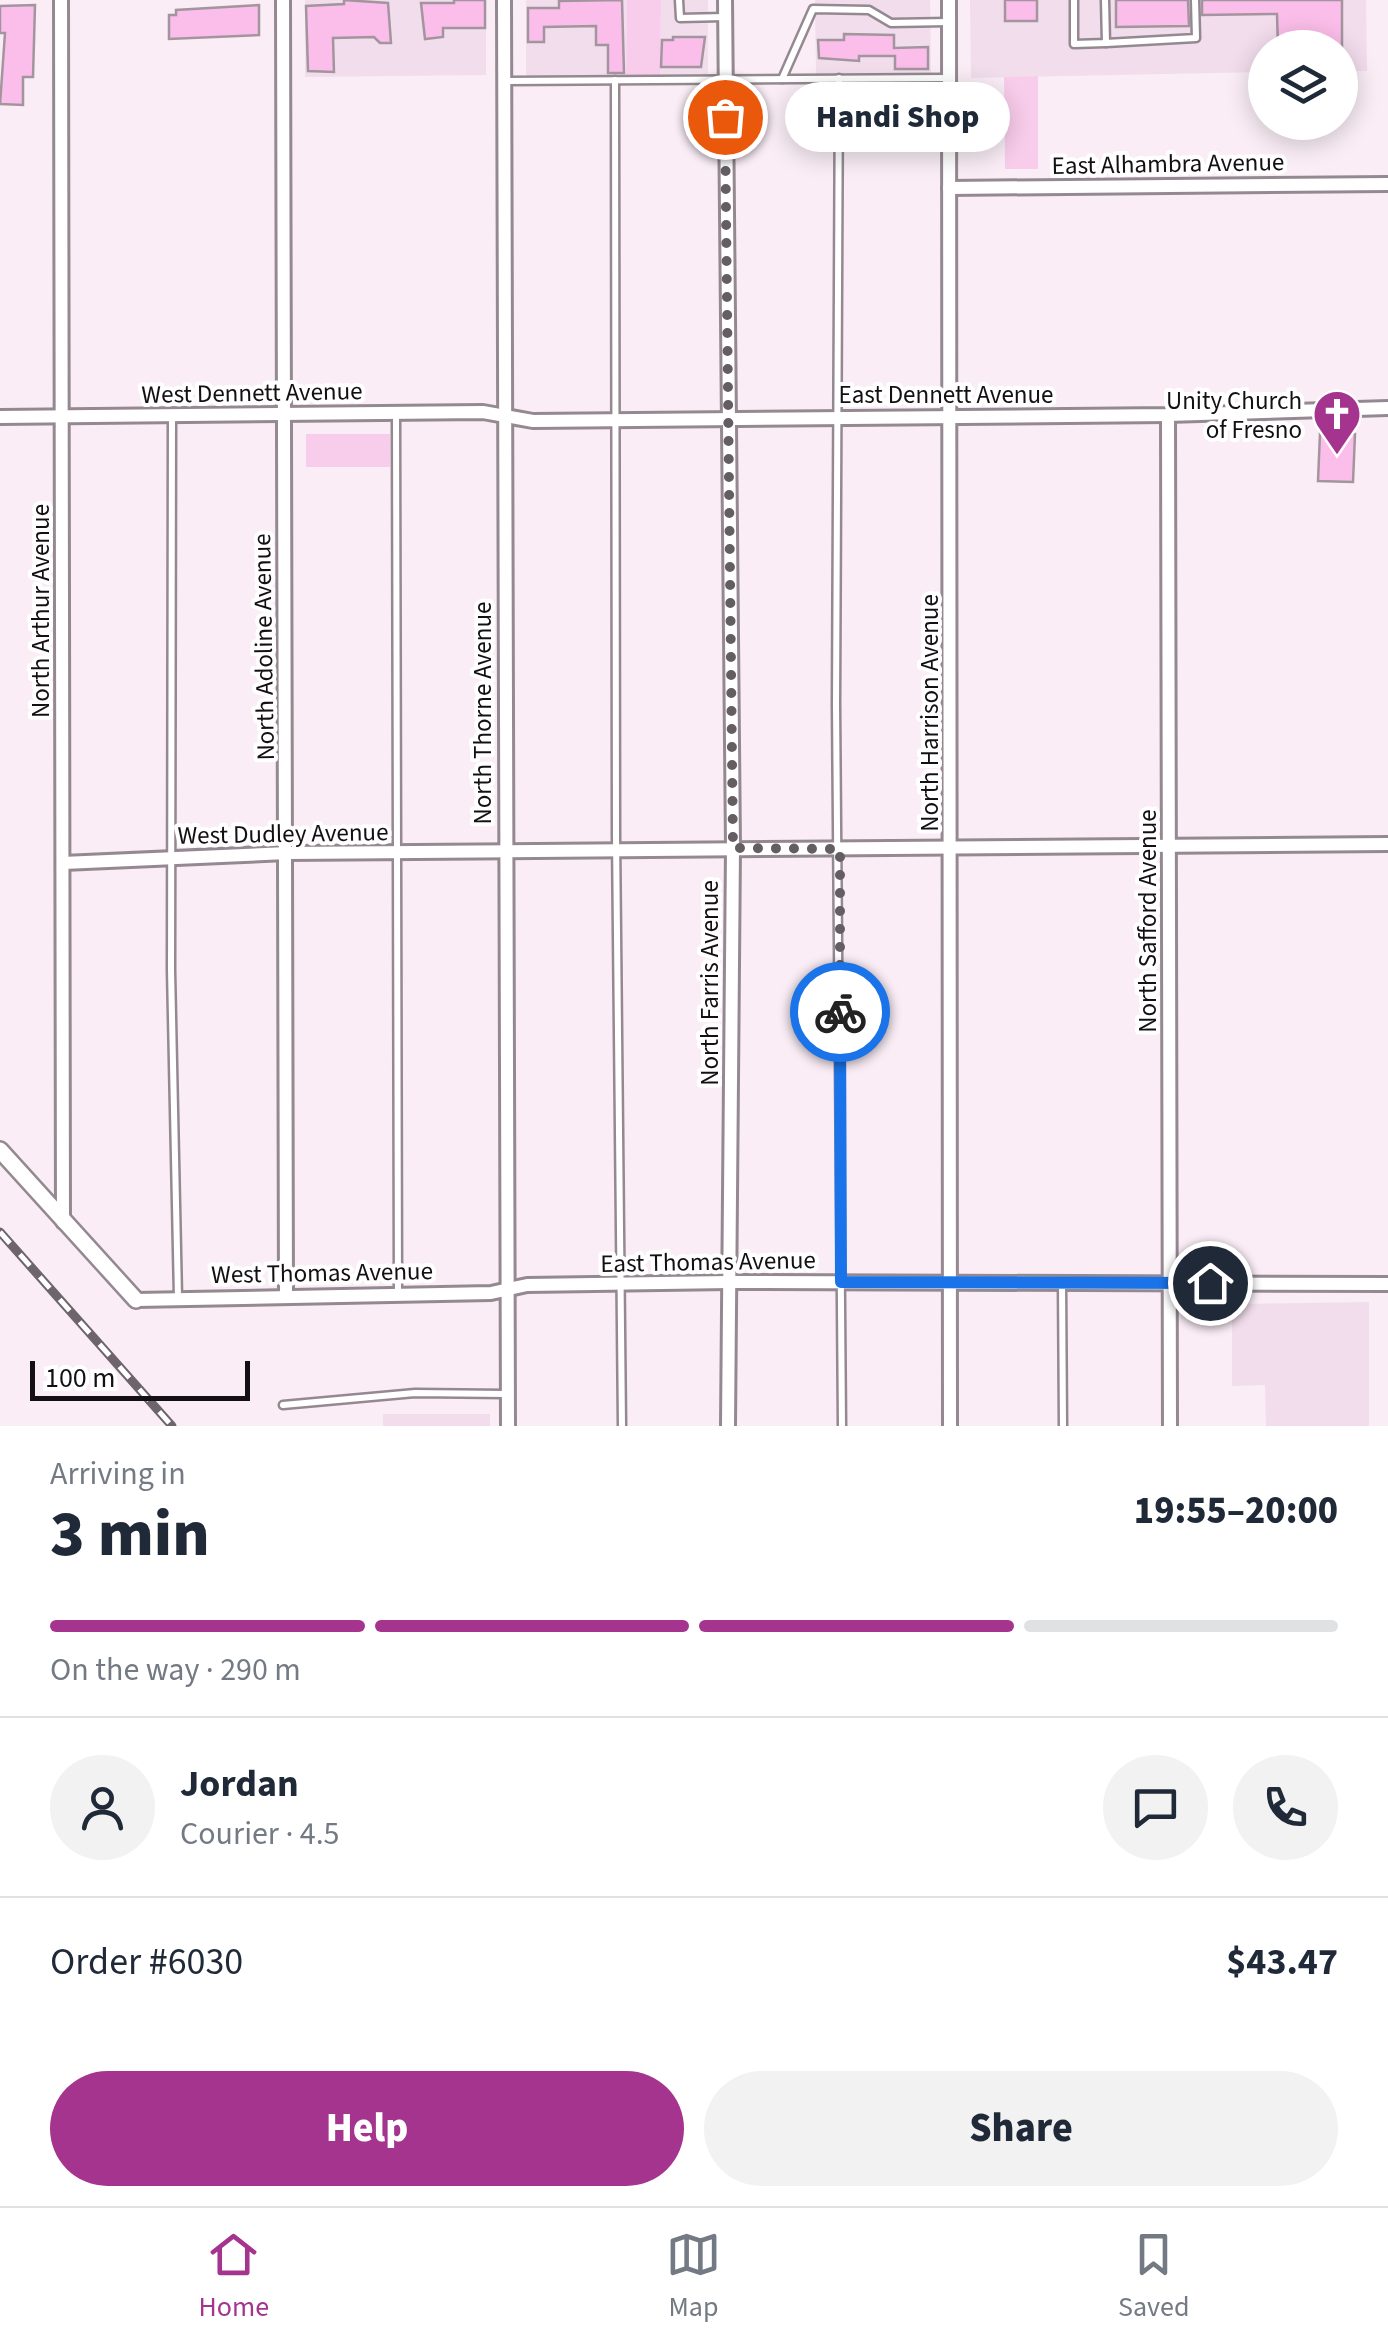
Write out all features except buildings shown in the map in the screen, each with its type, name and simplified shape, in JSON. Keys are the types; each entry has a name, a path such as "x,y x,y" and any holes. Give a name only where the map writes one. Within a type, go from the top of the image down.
{"street":[{"name":"North Arthur Avenue","path":"61,0 64,1222"},
{"name":"North Adoline Avenue","path":"283,0 286,1294"},
{"name":"North Thorne Avenue","path":"504,0 508,1426"},
{"name":"North Farris Avenue","path":"725,0 733,848 728,1426"},
{"name":"North Harrison Avenue","path":"949,0 950,1426"},
{"name":"East Alhambra Avenue","path":"948,188 1388,184"},
{"name":"East Dennett Avenue","path":"504,416 533,421 1168,415 1388,408"},
{"name":"West Dennett Avenue","path":"0,417 396,412 483,412 504,416"},
{"name":"North Safford Avenue","path":"1168,415 1170,1426"},
{"name":"West Dudley Avenue","path":"64,863 287,853 1388,844"},
{"path":"0,1150 136,1300"},
{"name":"East Thomas Avenue","path":"509,1289 730,1282 1388,1284"},
{"name":"West Thomas Avenue","path":"136,1300 286,1294 491,1293 509,1289"}],"lane":[{"path":"680,0 680,18 725,18"},
{"path":"1074,0 1074,44 1196,38 1195,0"},
{"path":"1106,0 1106,43"},
{"path":"782,79 813,5 869,10 891,22 949,22"},
{"path":"839,78 836,704 842,1426"},
{"path":"504,81 949,78"},
{"path":"615,80 622,1426"},
{"path":"396,412 398,1293"},
{"path":"172,415 172,858 178,1297"},
{"path":"1062,1284 1063,1426"},
{"path":"283,1404 415,1393 508,1394"}],"shaded area":[{"path":"305,0 486,0 486,75 305,77"},
{"path":"526,0 627,0 626,77 526,77"},
{"path":"627,0 661,0 660,76 626,77"},
{"path":"661,0 708,0 708,75 660,76"},
{"path":"815,0 930,0 931,73 816,74"},
{"path":"970,0 1366,0 1367,71 1358,71 1358,30 1248,30 1248,72 971,78"},
{"path":"1038,76 1038,169 1005,169 1004,77"},
{"path":"306,434 390,434 390,467 306,467"},
{"path":"1369,1302 1369,1426 1266,1426 1265,1385 1232,1386 1232,1304"},
{"path":"383,1414 490,1414 490,1426 383,1426"}],"railway":[{"path":"0,1232 172,1426"}],"way so far":[{"path":"725,117 733,848 840,849 840,1012"}],"place":[{"name":"Handi Shop","path":"725,117"},
{"name":"Unity Church of Fresno","path":"1337,456"}],"route":[{"path":"840,1012 841,1282 1210,1283"}]}
